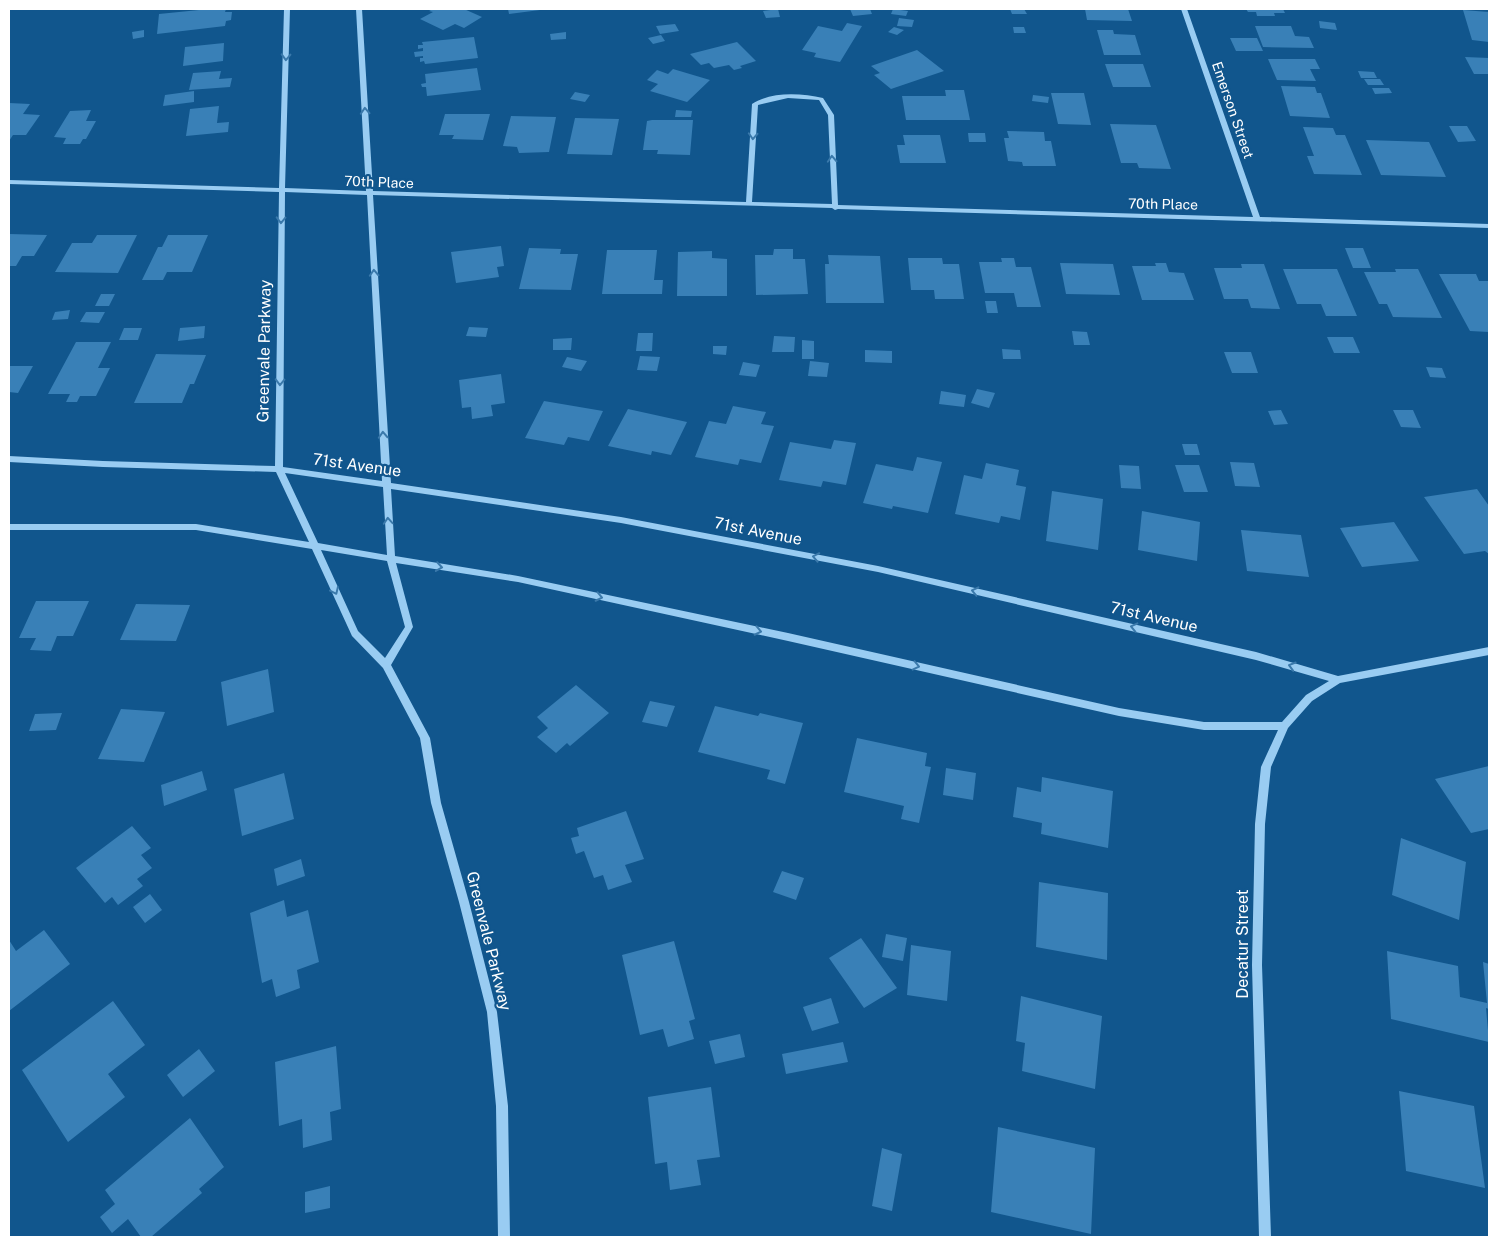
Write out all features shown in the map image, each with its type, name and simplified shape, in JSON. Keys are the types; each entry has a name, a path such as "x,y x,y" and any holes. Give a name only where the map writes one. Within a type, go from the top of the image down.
{"street":[{"name":"Greenvale Parkway","path":"287,9 282,192 279,469 355,633 386,665 424,738 436,803 492,1012 502,1106 504,1237"},
{"path":"359,9 391,559 409,627 386,665"},
{"name":"Emerson Street","path":"1184,9 1258,219"},
{"path":"749,205 755,104 772,97 797,94 821,99 831,115 835,208"},
{"name":"70th Place","path":"9,182 370,195 1489,226"},
{"name":"71st Avenue","path":"9,459 103,464 279,469 621,520 878,569 1256,656 1338,680 1489,651"},
{"path":"9,526 196,528 315,546 518,579 788,637 1119,712 1204,726 1284,726"},
{"name":"Decatur Street","path":"1265,1237 1258,965 1260,824 1266,767 1284,726 1309,698 1338,680"}],"building":[{"path":"226,9 225,12 232,12 231,20 226,21 225,26 157,34 159,14"},
{"path":"433,9 464,9 482,17 464,28 455,24 443,30 420,19 433,12 429,11"},
{"path":"508,9 540,9 540,10 509,14"},
{"path":"778,9 780,17 766,18 763,11"},
{"path":"850,9 870,9 872,14 853,16"},
{"path":"893,9 908,11 906,16 891,14"},
{"path":"1010,9 1024,9 1027,14 1012,14"},
{"path":"1085,9 1128,9 1132,21 1087,20"},
{"path":"1246,9 1283,9 1285,13 1274,13 1275,16 1257,16 1256,12 1248,12"},
{"path":"1463,10 1489,12 1489,42 1472,40"},
{"path":"899,18 914,20 912,27 897,26"},
{"path":"1319,21 1335,23 1337,30 1320,28"},
{"path":"847,23 862,26 840,62 814,57 816,53 802,50 818,26 842,31"},
{"path":"675,24 679,31 660,34 656,26"},
{"path":"1255,26 1291,26 1295,36 1309,37 1314,48 1263,47"},
{"path":"894,27 904,30 897,35 888,32"},
{"path":"1013,27 1024,27 1026,33 1014,33"},
{"path":"144,30 144,37 133,39 132,32"},
{"path":"1097,30 1113,30 1114,34 1135,35 1141,55 1104,55"},
{"path":"566,32 566,39 551,40 550,34"},
{"path":"661,35 665,41 653,44 648,38"},
{"path":"474,37 478,58 425,64 424,61 420,62 420,58 423,58 423,56 415,57 414,52 423,51 423,48 418,49 418,45 423,45 422,42"},
{"path":"1230,38 1257,38 1263,51 1236,51"},
{"path":"737,42 756,61 734,70 729,65 714,68 709,63 701,65 690,54"},
{"path":"224,43 223,61 183,66 185,47"},
{"path":"917,50 944,71 891,89 874,75 880,73 871,66"},
{"path":"1465,57 1489,58 1489,74 1474,74"},
{"path":"1268,59 1315,59 1320,69 1310,69 1316,81 1277,80"},
{"path":"1105,64 1143,64 1151,87 1113,87"},
{"path":"477,68 481,90 427,96 426,87 422,87 421,84 426,83 425,74"},
{"path":"673,69 710,80 687,102 650,91 658,84 647,80 657,70 668,74"},
{"path":"221,71 219,79 232,78 230,87 189,90 193,73"},
{"path":"1358,71 1374,72 1377,78 1361,78"},
{"path":"1364,79 1380,79 1384,85 1368,85"},
{"path":"1281,86 1315,87 1317,93 1321,93 1330,118 1290,116"},
{"path":"1372,88 1389,88 1392,93 1375,94"},
{"path":"945,90 964,90 970,120 906,120 902,96 946,96"},
{"path":"194,91 194,102 163,106 165,95"},
{"path":"575,92 590,95 585,102 570,99"},
{"path":"1051,93 1084,93 1091,125 1058,124"},
{"path":"1033,95 1049,97 1048,103 1032,101"},
{"path":"9,103 30,104 23,114 40,115 26,135 13,135 9,141"},
{"path":"219,106 217,123 229,122 228,132 186,136 190,109"},
{"path":"91,110 86,121 96,121 86,139 83,139 80,144 63,144 66,138 54,137 70,111"},
{"path":"676,110 692,111 691,117 675,117"},
{"path":"445,114 490,114 483,140 452,139 454,135 439,135"},
{"path":"511,116 556,117 549,152 519,153 517,147 503,146"},
{"path":"575,118 619,119 612,155 567,154"},
{"path":"693,120 690,155 657,154 658,150 643,150 647,121"},
{"path":"1110,124 1156,125 1171,169 1139,168 1137,163 1121,163"},
{"path":"1449,126 1467,126 1476,141 1458,142"},
{"path":"1303,127 1333,128 1336,135 1345,135 1362,175 1314,174 1307,156 1314,156"},
{"path":"1007,131 1044,132 1045,141 1051,141 1056,166 1023,166 1022,162 1008,161 1004,138 1009,138"},
{"path":"968,133 985,133 986,142 969,142"},
{"path":"903,135 940,135 946,163 900,163 897,145 905,145"},
{"path":"1366,140 1429,142 1446,177 1381,175"},
{"path":"9,234 47,235 34,256 22,256 16,266 9,266"},
{"path":"97,235 137,235 118,273 55,272 72,243 92,243"},
{"path":"168,235 208,235 192,272 167,272 163,280 142,280 158,247 162,247"},
{"path":"501,246 504,266 497,267 499,277 456,283 451,252"},
{"path":"529,248 561,249 560,254 578,254 571,290 519,289"},
{"path":"1345,248 1363,248 1371,268 1353,268"},
{"path":"774,249 793,249 793,259 805,259 808,294 756,295 755,255 773,255"},
{"path":"607,250 657,250 654,280 663,280 662,294 602,294"},
{"path":"712,251 712,258 727,259 727,296 677,296 678,252"},
{"path":"828,255 880,256 884,303 826,303 825,264 829,264"},
{"path":"908,258 942,258 943,264 959,264 964,299 935,299 934,290 911,290"},
{"path":"1001,258 1014,258 1016,267 1031,267 1041,307 1017,307 1014,293 985,293 979,262 1002,262"},
{"path":"1060,263 1113,264 1120,295 1066,294"},
{"path":"1155,263 1166,263 1169,272 1184,273 1194,300 1142,300 1132,266 1156,266"},
{"path":"1241,264 1264,264 1280,309 1251,308 1248,299 1224,299 1214,268 1242,268"},
{"path":"1283,269 1337,269 1357,316 1326,316 1321,304 1297,304"},
{"path":"1395,269 1418,269 1442,318 1393,317 1387,304 1379,304 1364,272 1396,272"},
{"path":"1439,274 1476,274 1479,281 1489,281 1489,332 1470,331"},
{"path":"101,294 115,294 109,306 95,306"},
{"path":"985,301 996,301 998,313 987,313"},
{"path":"70,310 68,319 52,320 55,312"},
{"path":"86,312 105,312 99,323 80,322"},
{"path":"205,326 204,338 178,341 180,328"},
{"path":"469,327 488,328 486,337 466,336"},
{"path":"124,328 142,328 138,340 119,340"},
{"path":"1072,331 1087,332 1090,345 1074,345"},
{"path":"638,333 653,333 652,351 636,351"},
{"path":"774,336 795,337 794,352 772,352"},
{"path":"1327,337 1353,337 1360,353 1334,353"},
{"path":"572,338 571,350 553,350 553,339"},
{"path":"802,340 814,341 814,359 802,359"},
{"path":"76,342 111,342 98,368 110,368 96,396 80,396 77,402 66,402 70,394 48,394"},
{"path":"713,346 727,346 726,355 713,354"},
{"path":"1002,349 1020,350 1021,359 1003,359"},
{"path":"865,350 892,351 892,363 865,362"},
{"path":"1224,352 1251,352 1258,373 1232,373"},
{"path":"156,354 206,355 194,384 190,384 182,403 134,403"},
{"path":"640,356 660,357 657,371 637,370"},
{"path":"567,357 587,361 581,371 562,367"},
{"path":"810,361 829,363 827,377 808,376"},
{"path":"743,362 760,365 756,377 739,375"},
{"path":"9,366 33,366 18,393 9,392"},
{"path":"1426,367 1442,368 1446,378 1430,377"},
{"path":"501,374 505,403 491,405 493,416 472,419 471,407 462,408 459,380"},
{"path":"977,389 995,393 989,408 971,403"},
{"path":"941,391 966,395 964,407 939,404"},
{"path":"544,401 603,411 589,441 568,437 564,445 525,438"},
{"path":"733,406 766,412 761,424 774,426 761,463 740,459 738,465 695,457 709,421 726,424"},
{"path":"628,409 687,422 671,455 652,451 651,455 608,446"},
{"path":"1281,410 1288,424 1274,425 1268,411"},
{"path":"1393,410 1413,410 1421,428 1401,427"},
{"path":"834,440 856,443 846,485 823,481 821,487 779,480 790,442 831,449"},
{"path":"1182,444 1197,444 1200,455 1185,455"},
{"path":"917,457 942,462 928,513 893,506 892,509 863,503 876,464 913,471"},
{"path":"1230,462 1254,463 1260,487 1235,486"},
{"path":"986,463 1019,470 1016,485 1026,487 1020,520 1001,516 999,523 955,514 964,475 982,479"},
{"path":"1119,465 1139,466 1141,489 1121,488"},
{"path":"1175,465 1199,465 1208,492 1184,492"},
{"path":"1477,489 1489,506 1489,554 1485,551 1464,554 1424,497"},
{"path":"1052,491 1103,499 1098,550 1046,541"},
{"path":"1142,511 1200,522 1197,561 1138,550"},
{"path":"1394,522 1419,561 1362,567 1340,528"},
{"path":"1241,530 1301,535 1309,577 1247,571"},
{"path":"36,601 89,601 73,636 57,636 51,651 30,650 36,638 19,638"},
{"path":"136,604 190,605 176,641 120,640"},
{"path":"268,669 274,712 227,726 221,682"},
{"path":"576,685 609,713 570,746 567,743 556,753 537,737 548,728 537,717"},
{"path":"650,701 675,706 667,727 642,722"},
{"path":"715,706 758,716 760,713 803,723 785,784 767,779 770,770 698,752"},
{"path":"121,709 165,712 144,762 98,759"},
{"path":"62,713 56,730 29,731 35,714"},
{"path":"857,738 927,753 925,766 931,767 919,823 901,819 904,806 844,792"},
{"path":"1489,766 1489,829 1471,833 1435,779"},
{"path":"946,768 976,773 973,800 943,795"},
{"path":"202,771 207,790 164,806 161,785"},
{"path":"284,773 294,819 242,836 234,789"},
{"path":"1042,777 1113,791 1108,848 1041,834 1042,823 1013,817 1017,787 1041,792"},
{"path":"626,811 644,859 625,865 632,882 608,890 603,875 594,878 584,851 576,854 571,838 579,836 577,828"},
{"path":"132,826 151,848 141,855 152,868 137,879 143,886 118,905 112,897 105,903 76,868"},
{"path":"1401,838 1466,862 1459,920 1392,895"},
{"path":"301,859 305,876 277,886 274,869"},
{"path":"782,871 804,878 796,900 773,892"},
{"path":"1039,882 1108,893 1107,960 1036,947"},
{"path":"150,894 162,910 145,923 133,907"},
{"path":"284,900 287,917 308,910 319,962 297,970 300,988 276,997 272,979 262,983 250,913"},
{"path":"44,930 70,964 9,1011 9,940 16,951"},
{"path":"886,934 907,938 903,961 882,957"},
{"path":"861,938 897,988 864,1008 829,958"},
{"path":"674,941 695,1019 689,1021 694,1039 668,1047 663,1029 640,1035 622,955"},
{"path":"911,945 951,951 947,1001 907,995"},
{"path":"1387,951 1458,966 1460,997 1487,1003 1483,962 1489,964 1489,1009 1486,1008 1489,1042 1391,1019"},
{"path":"1021,996 1102,1016 1095,1089 1022,1071 1025,1043 1016,1041"},
{"path":"831,998 839,1023 812,1031 803,1007"},
{"path":"113,1001 145,1045 108,1074 125,1097 68,1142 22,1070"},
{"path":"740,1034 745,1057 715,1064 709,1041"},
{"path":"843,1042 848,1062 786,1074 782,1054"},
{"path":"336,1046 341,1109 330,1112 332,1140 303,1148 302,1119 279,1126 275,1062"},
{"path":"199,1049 215,1071 183,1097 167,1075"},
{"path":"711,1087 720,1157 697,1160 701,1185 670,1190 667,1162 655,1164 648,1097"},
{"path":"1399,1091 1474,1106 1485,1188 1406,1171"},
{"path":"190,1118 224,1167 199,1189 202,1193 151,1237 141,1237 128,1219 112,1233 100,1217 115,1204 105,1190"},
{"path":"998,1127 1095,1148 1091,1234 991,1212"},
{"path":"882,1148 902,1154 892,1211 872,1206"},
{"path":"330,1186 330,1208 305,1213 305,1192"}]}
